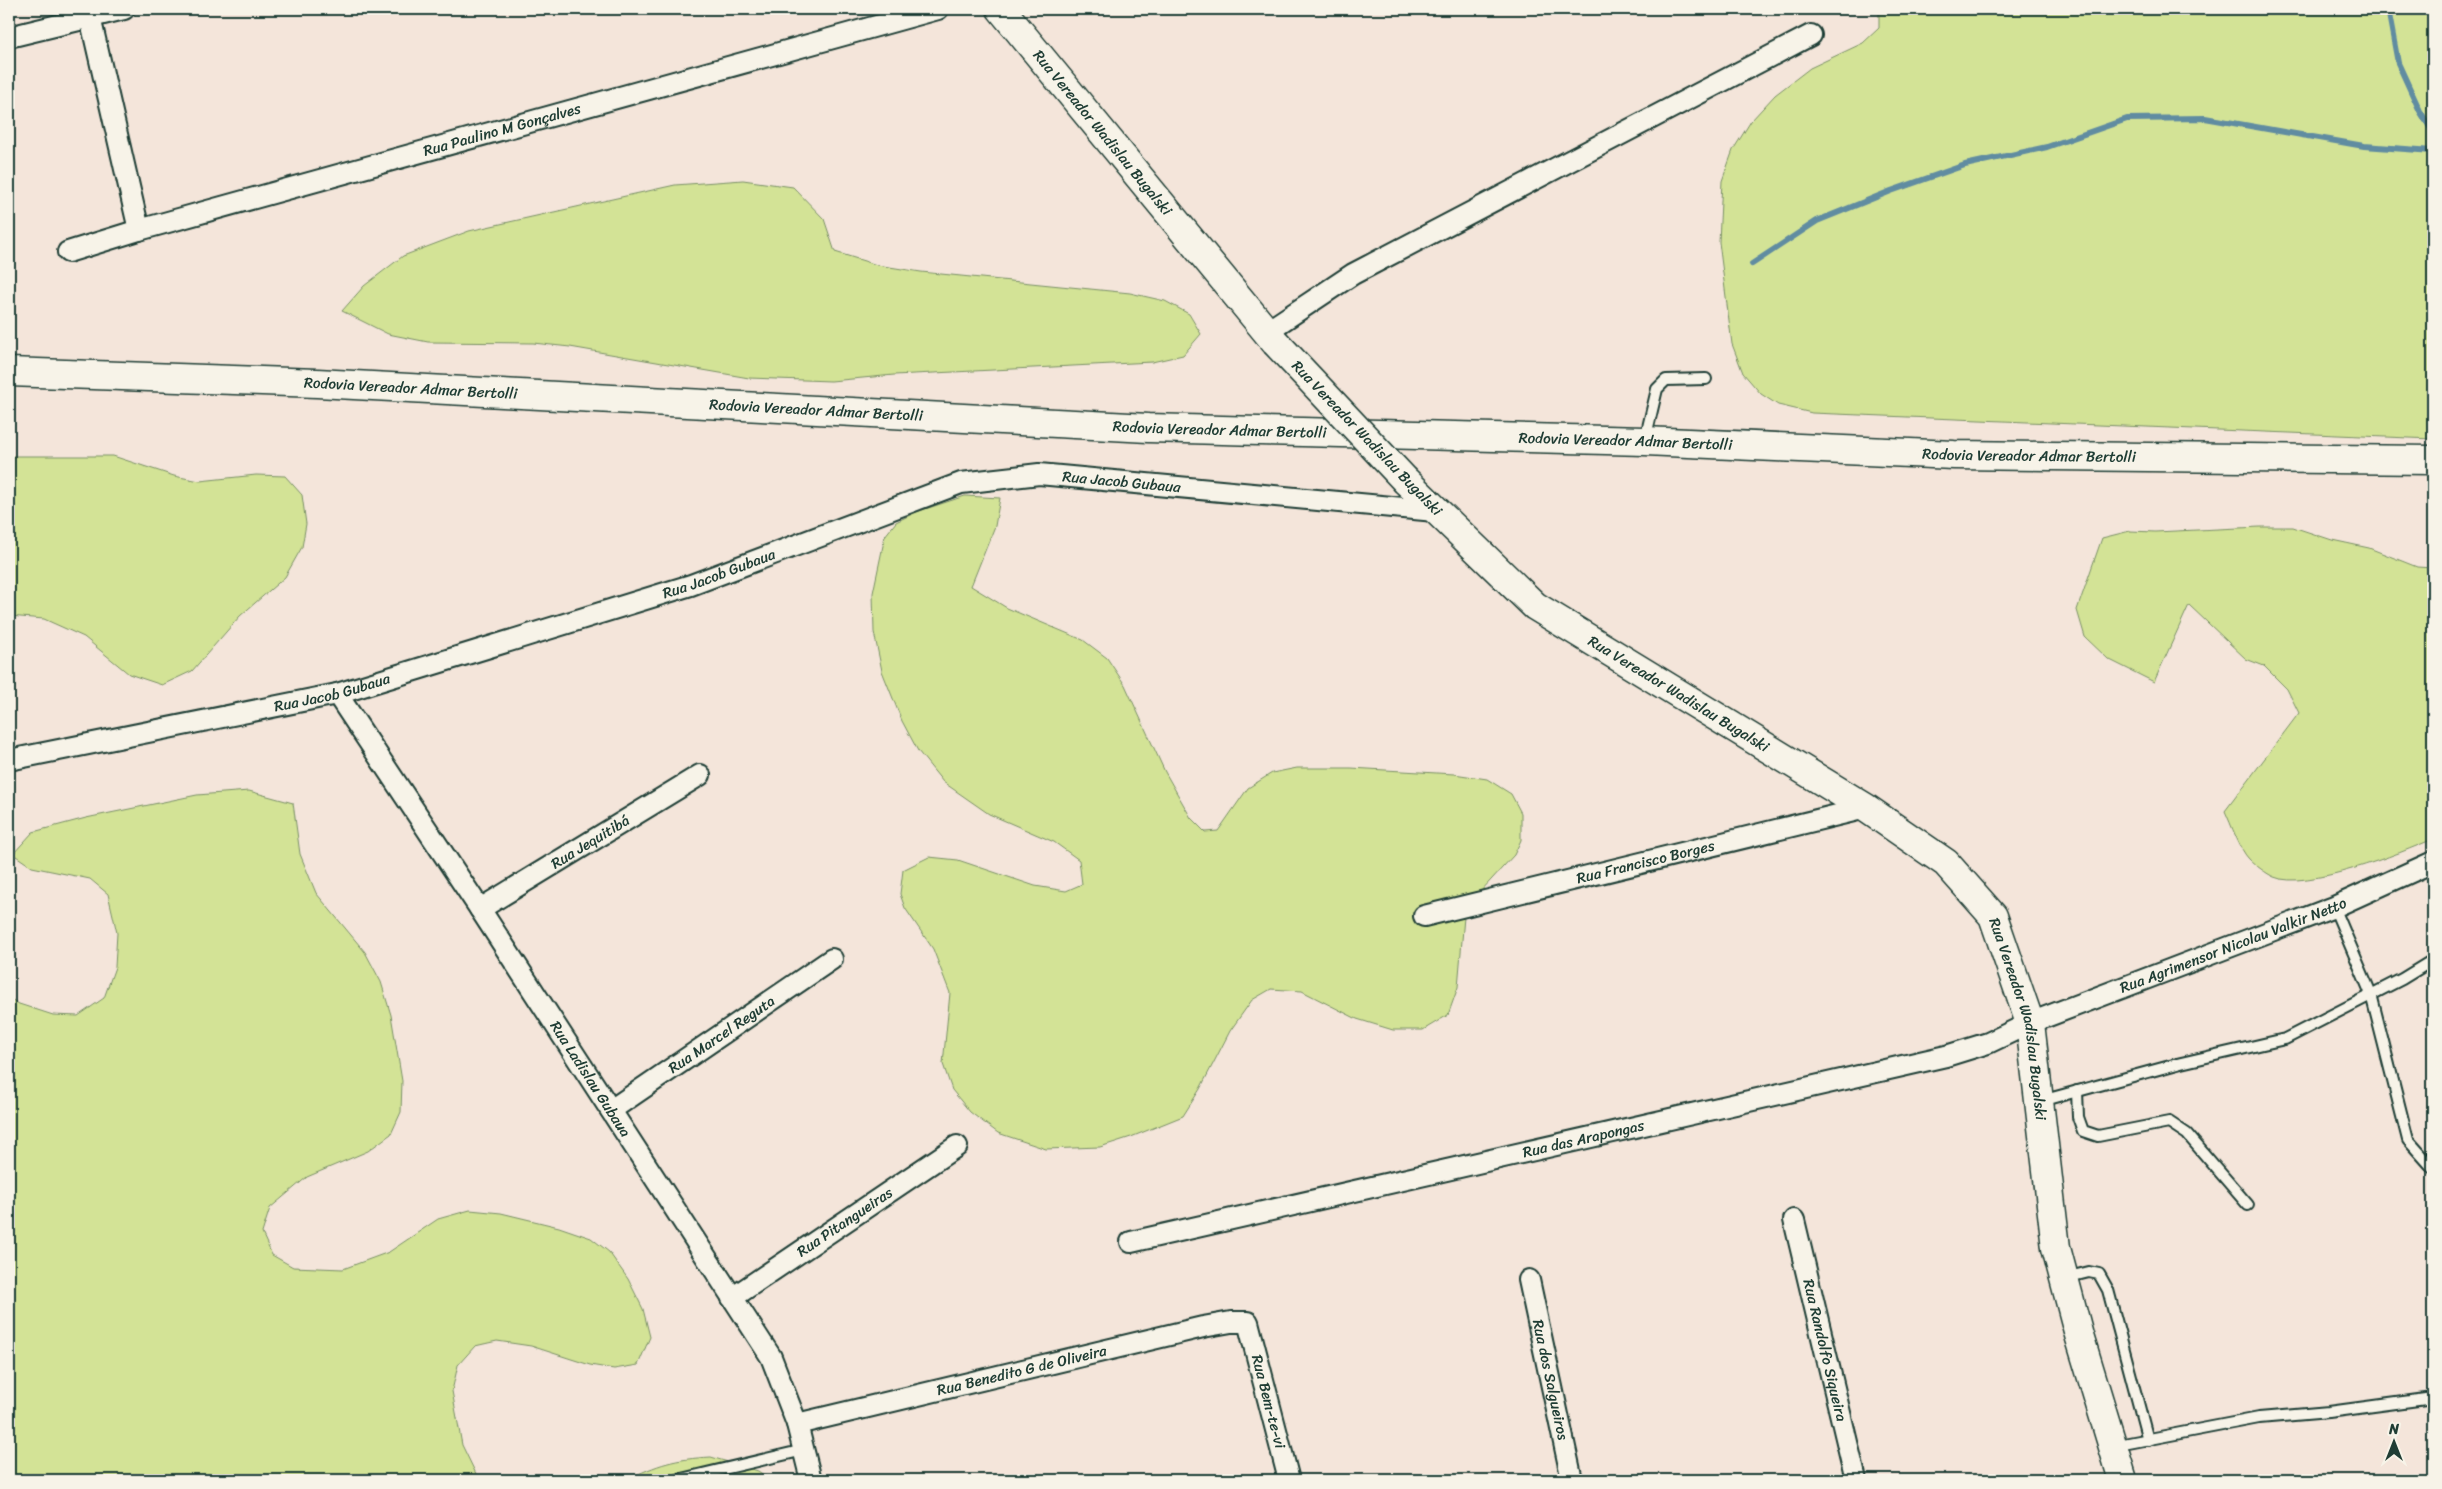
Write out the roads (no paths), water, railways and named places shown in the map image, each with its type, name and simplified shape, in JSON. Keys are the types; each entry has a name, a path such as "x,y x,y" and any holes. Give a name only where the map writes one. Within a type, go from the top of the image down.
{"main road":[{"name":"Rua Vereador Wadislau Bugalski","path":"1001,9 1271,337 1435,511 1535,606 1866,808 1946,863 1993,916 2030,1023 2056,1248 2123,1480"},
{"name":"Rodovia Vereador Admar Bertolli","path":"9,372 317,383 1148,428 1645,441 1954,455 2433,460"}],"street":[{"path":"9,37 124,9"},
{"name":"Rua Paulino M Gonçalves","path":"68,252 139,230 938,9"},
{"path":"90,18 139,230"},
{"path":"1271,337 1353,274 1811,35"},
{"name":"Rua Jacob Gubaua","path":"9,760 337,694 692,585 961,483 1039,474 1435,511"},
{"name":"Rua Ladislau Gubaua","path":"337,694 480,909 771,1357 797,1424 811,1480"},
{"name":"Rua Jequitibá","path":"480,909 700,775"},
{"name":"Rua Francisco Borges","path":"1424,916 1866,808"},
{"name":"Rua Agrimensor Nicolau Valkir Netto","path":"2030,1023 2334,907 2433,862"},
{"name":"Rua Marcel Reguta","path":"611,1110 832,959"},
{"name":"Rua das Arapongas","path":"1131,1242 1946,1056 1988,1043 2030,1023"},
{"name":"Rua Pitangueiras","path":"732,1298 957,1146"},
{"name":"Rua Randolfo Siqueira","path":"1794,1220 1856,1480"},
{"name":"Rua dos Salgueiros","path":"1529,1280 1572,1480"},
{"name":"Rua Benedito G de Oliveira","path":"797,1424 1203,1327 1231,1322 1248,1322"},
{"name":"Rua Bem-te-vi","path":"1248,1322 1289,1480"}],"lane":[{"path":"1645,441 1657,389 1666,380 1706,379"},
{"path":"2334,907 2371,994 2408,1140 2433,1168"},
{"path":"2040,1101 2181,1063 2285,1039 2433,960"},
{"path":"2077,1091 2078,1117 2083,1131 2098,1136 2169,1122 2187,1134 2248,1205"},
{"path":"2065,1278 2089,1272 2099,1274 2108,1290 2148,1440"},
{"path":"2112,1446 2259,1418 2329,1412 2433,1398"},
{"path":"677,1480 804,1450"}],"waterway":[{"path":"2388,9 2398,63 2420,111 2433,132"},
{"path":"1752,264 1817,221 1891,191 1965,165 2047,147 2127,119 2205,118 2364,146 2433,151"}]}
